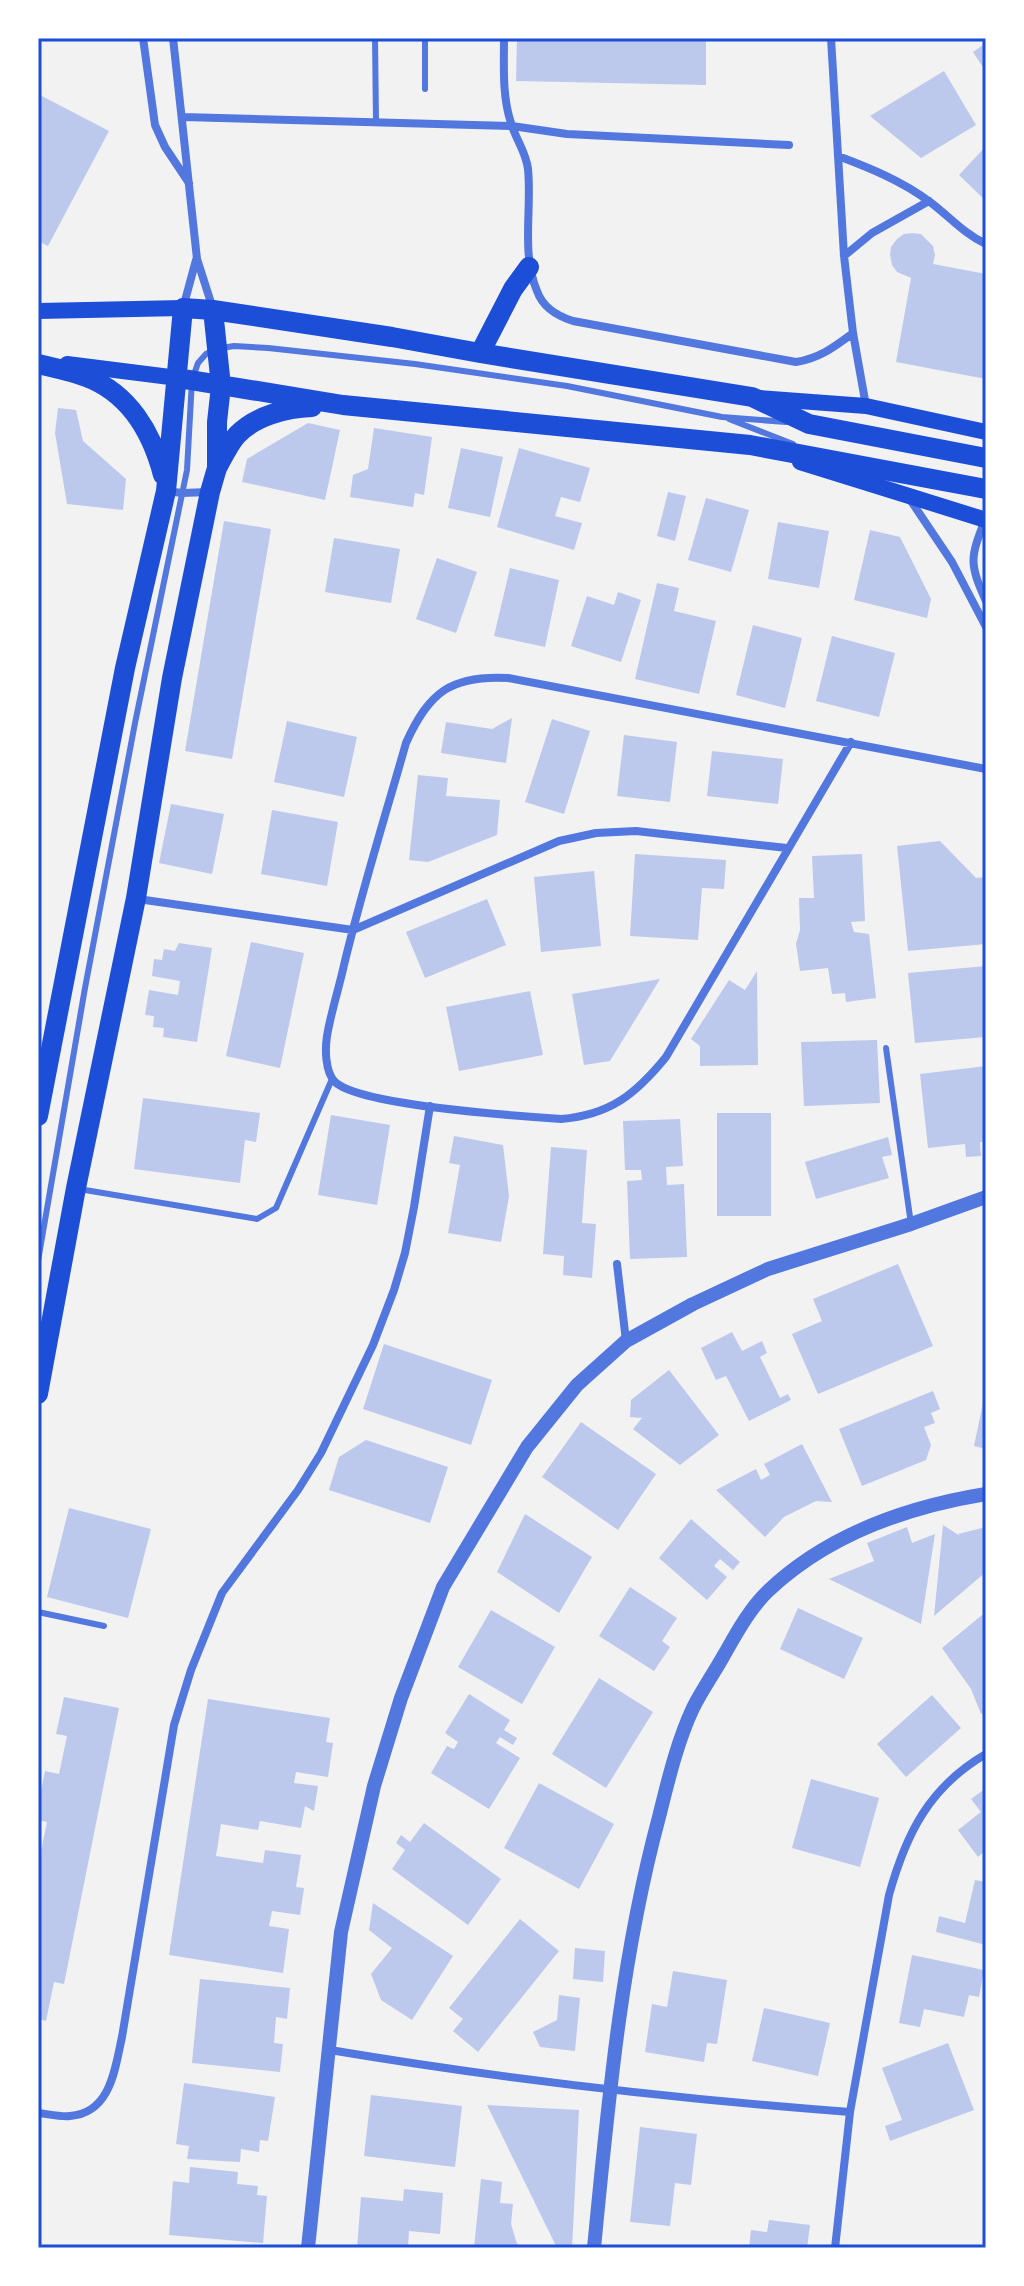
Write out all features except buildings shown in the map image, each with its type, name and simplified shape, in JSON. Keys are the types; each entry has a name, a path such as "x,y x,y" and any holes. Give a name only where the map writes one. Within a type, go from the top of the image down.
{"main road":[{"path":"480,353 513,289 529,267"},
{"path":"38,1116 125,668 174,492 185,379 183,308"},
{"path":"213,310 221,386 217,468"},
{"path":"38,311 213,310 752,397 866,406 986,432"},
{"path":"38,362 185,379 343,405 750,445 986,489"},
{"path":"38,362 86,377 110,389 128,405 144,425 174,492"},
{"path":"752,397 809,424 986,458"},
{"path":"38,1394 76,1188 136,898 172,678 217,468 236,436 250,425 281,411 343,405"},
{"path":"750,445 986,520"}],"street":[{"path":"143,38 155,125 165,147 190,184"},
{"path":"173,38 197,259 213,310"},
{"path":"504,38 505,99 528,169 529,267 537,294 559,317 796,362 823,355 853,333"},
{"path":"831,38 844,256 866,406"},
{"path":"183,117 512,126 567,134 789,145"},
{"path":"838,156 902,184 929,201 972,237 986,244"},
{"path":"844,256 872,233 929,201"},
{"path":"183,308 197,259"},
{"path":"174,492 210,492"},
{"path":"909,497 952,562 986,627"},
{"path":"986,520 972,557 974,574 986,601"},
{"path":"851,742 666,1057 646,1081 626,1097 581,1117 561,1119 430,1106 366,1096 346,1090 332,1079 327,1062 327,1037 353,930 406,743 417,718 429,702 447,688 465,680 484,677 521,680 851,742 986,769"},
{"path":"136,898 353,930 559,841 596,833 636,831 787,848"},
{"path":"38,2113 83,2114 102,2101 112,2082 174,1725 186,1683 222,1593 298,1490 321,1453 373,1345 405,1253 430,1106"},
{"path":"308,2248 341,1932 374,1786 401,1698 443,1587 527,1447 577,1385 626,1341 693,1304 768,1269 986,1197"},
{"path":"617,1264 626,1341"},
{"path":"594,2248 609,2090 642,1879 661,1806 693,1708 735,1636 766,1593 807,1558 850,1533 887,1518 986,1494"},
{"path":"835,2248 850,2112 889,1895 899,1861 922,1811 958,1773 986,1754"},
{"path":"330,2050 452,2070 609,2090 850,2112"}],"lane":[{"path":"375,38 376,122"},
{"path":"425,38 425,89"},
{"path":"185,379 206,354 216,349 234,346 268,348 415,364 567,386 722,417 809,424"},
{"path":"722,417 833,460"},
{"path":"38,1261 174,492"},
{"path":"886,1048 911,1224"},
{"path":"76,1188 257,1219 276,1208 332,1079"},
{"path":"38,1612 104,1626"}]}
